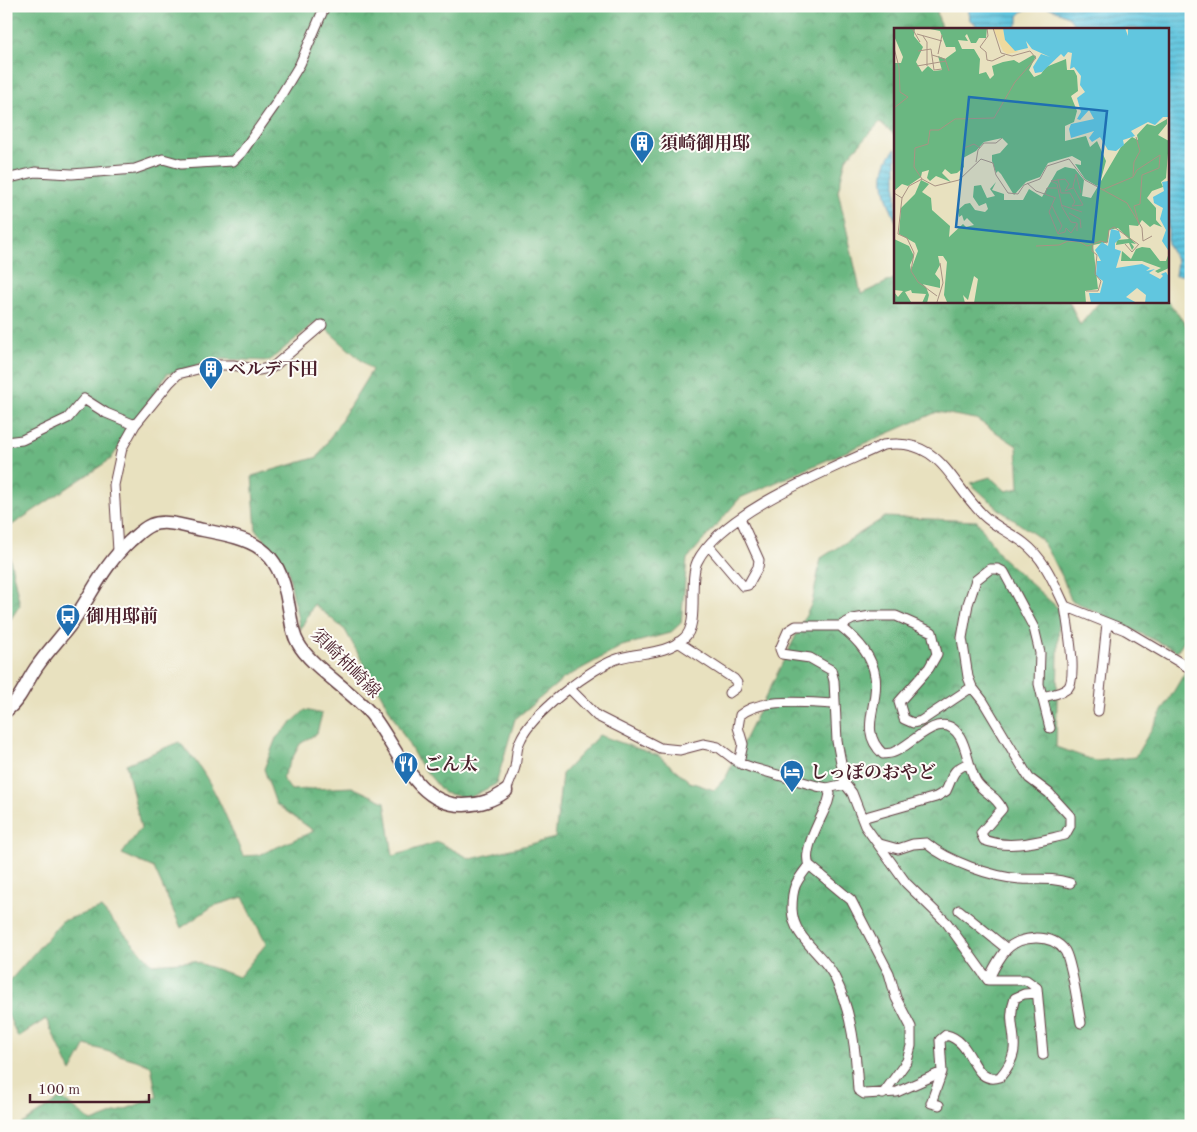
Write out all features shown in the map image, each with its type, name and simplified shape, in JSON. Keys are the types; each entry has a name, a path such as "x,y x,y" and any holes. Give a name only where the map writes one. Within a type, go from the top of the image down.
{"main road":[{"name":"須崎柿崎線","path":"6,711 16,703 36,668 73,622 103,570 118,551 140,532 156,523 178,525 242,538 260,548 277,566 282,578 294,636 302,650 371,714 424,790 447,803 460,805 478,804 493,800 506,791"}],"street":[{"path":"6,180 35,172 72,174 135,169 163,159 181,164 233,161 242,152 270,113 300,64 325,6"},
{"path":"118,551 114,485 122,448 135,425 178,374 214,365 233,365 259,370 273,367 322,325"},
{"path":"6,442 22,440 68,418 84,400 106,413 135,425"},
{"path":"506,791 514,769 519,741 529,726 548,706 608,662 662,650 678,642 689,632 691,624 692,572 698,559 717,536 758,506 883,445 898,442 913,444 931,454 984,516 1025,544 1040,558 1048,569 1065,606 1072,669 1068,688 1042,697"},
{"path":"709,546 743,586 748,585 759,560 740,518"},
{"path":"840,626 854,637 864,650 876,677 870,718 871,738 874,746 883,754 895,752 936,726 948,726 955,730 976,781 984,791 999,802 1002,809 981,833 984,840 1009,846 1065,835 1070,826 1070,816 1049,794 1029,778 982,700 972,687 962,638 968,604 976,580 990,569 998,568 1004,572 1034,628 1040,653 1038,669 1042,697 1050,728"},
{"path":"1065,606 1125,630 1191,669"},
{"path":"972,687 921,721 913,723 904,719 899,702 935,660 937,654 932,632 896,616 853,619 840,626 796,626 788,631 780,649 782,654 810,658 831,670 834,680 834,704 845,784 852,793 862,818 873,837 880,844 906,883 947,923 988,980"},
{"path":"1098,711 1107,624"},
{"path":"678,642 734,679 737,682 736,688 729,693"},
{"path":"570,689 597,716 660,748 680,750 703,744 718,747 739,763 827,788 845,784"},
{"path":"739,763 743,744 738,727 740,715 746,710 753,706 786,703 834,704"},
{"path":"862,818 936,797 946,791 952,773 956,768 969,763"},
{"path":"827,788 830,794 828,802 808,847 806,858 809,865 851,900 889,973 896,998 910,1027 911,1046 908,1061 883,1094"},
{"path":"880,844 898,849 913,844 926,843 938,854 981,870 1018,879 1051,878 1070,883"},
{"path":"809,865 794,884 792,919 799,934 835,977 844,1001 853,1038 858,1090 864,1094 897,1092 942,1072"},
{"path":"959,910 1007,949"},
{"path":"988,980 1007,949 1019,941 1040,938 1055,943 1065,952 1081,1023"},
{"path":"988,980 1026,980 1033,983 1037,993 1043,1055"},
{"path":"939,1105 931,1103 942,1072 940,1040 946,1035 954,1037 968,1051 979,1073 988,1079 1000,1077 1011,1063 1016,1050 1011,1014 1015,998 1024,994 1037,993"}],"green space":[{"path":"6,6 936,6 941,28 894,28 894,134 880,122 846,159 838,191 861,294 894,279 894,302 1069,302 1080,325 1099,302 1169,302 1191,332 1191,631 1177,651 1071,600 1062,576 1041,539 1001,511 970,483 990,477 1006,491 1019,488 1017,446 976,419 937,412 740,498 687,559 681,623 670,633 622,646 563,679 515,719 496,784 469,798 444,793 419,763 345,630 314,604 300,630 288,570 256,530 252,476 318,457 372,370 317,321 269,361 219,359 167,374 111,459 6,529"},
{"path":"885,517 977,521 1000,556 1059,609 1056,747 1096,761 1135,757 1191,662 1191,1126 19,1126 61,1098 92,1122 157,1097 151,1066 86,1045 71,1072 46,1019 18,1037 6,1011 7,984 62,921 101,908 152,964 193,961 239,977 266,944 243,897 213,906 181,928 154,868 122,854 141,828 126,764 179,742 209,781 243,856 259,855 314,831 276,804 264,769 276,738 305,710 322,714 317,733 300,744 282,778 291,790 352,787 385,802 393,856 438,842 471,859 555,838 562,774 599,735 659,756 690,782 714,790 726,777 812,603 821,558"},
{"path":"6,540 20,605 6,626"}],"water":[{"path":"968,6 1035,6 1023,11 1018,16 1018,23 1015,28 977,28 975,23 970,20"},
{"path":"1046,6 1191,6 1191,285 1185,275 1175,275 1177,262 1170,249 1170,28 1076,28 1068,16"},
{"path":"894,151 894,216 888,203 884,184 884,174 890,156"}],"place":[{"name":"須崎御用邸","path":"642,164"},
{"name":"ベルデ下田","path":"211,390"},
{"name":"御用邸前","path":"68,637"},
{"name":"ごん太","path":"406,785"},
{"name":"しっぽのおやど","path":"792,793"}]}
